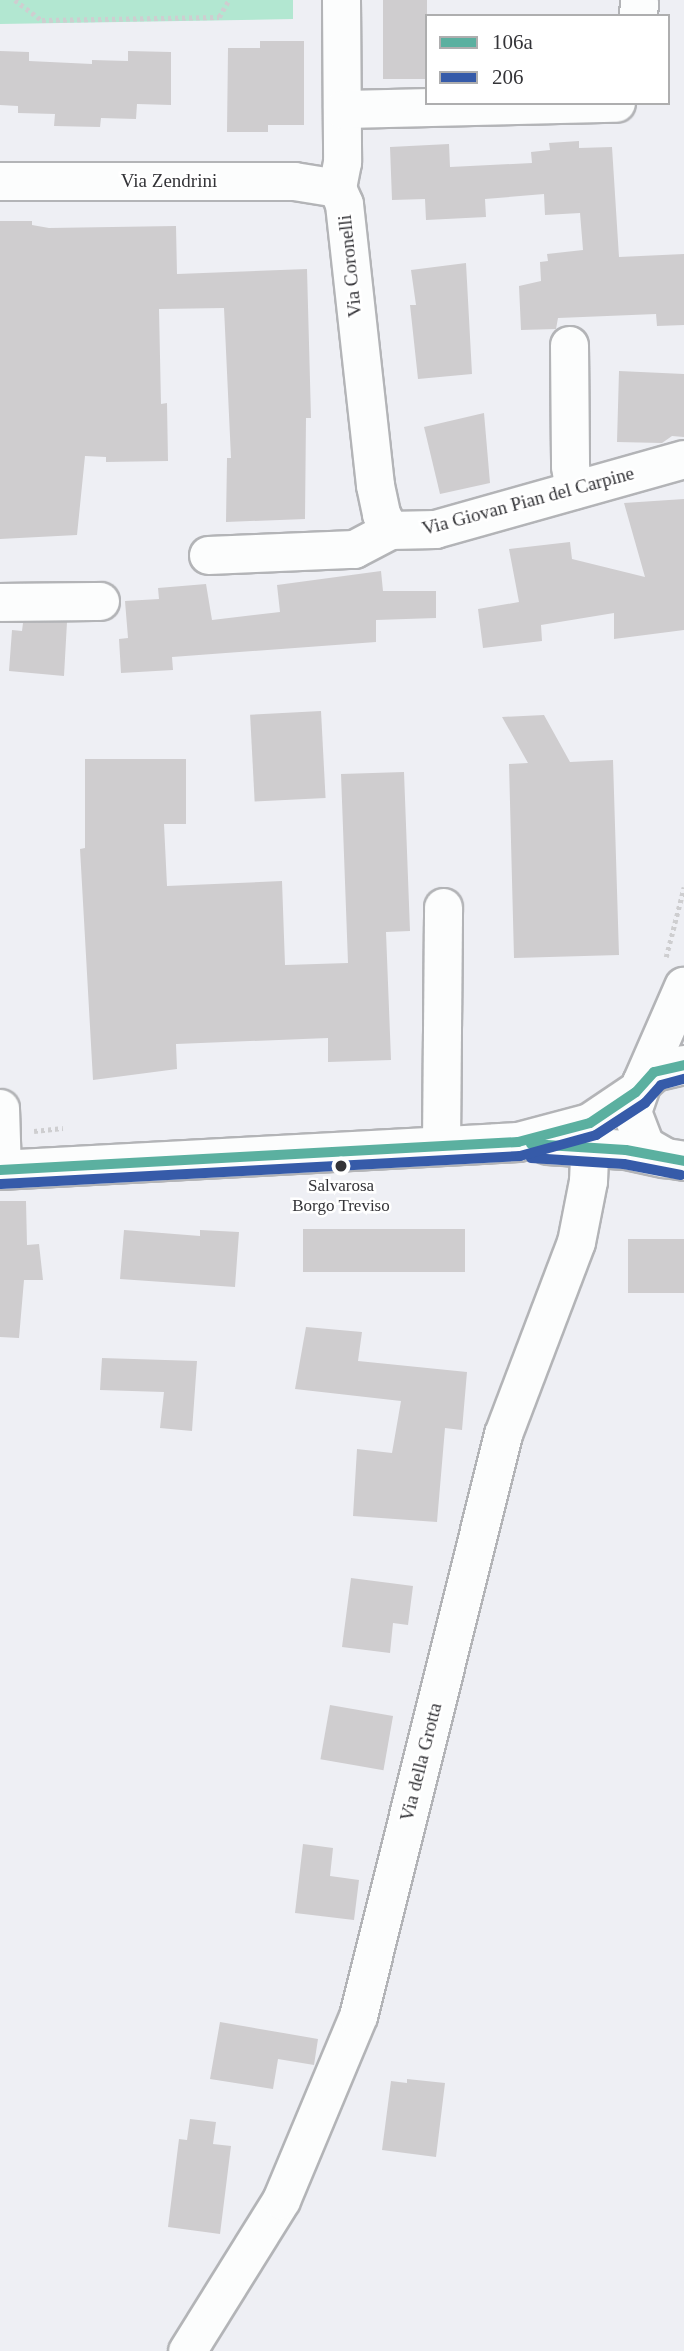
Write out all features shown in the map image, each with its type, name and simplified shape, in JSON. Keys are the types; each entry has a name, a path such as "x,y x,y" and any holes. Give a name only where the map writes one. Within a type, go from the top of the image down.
{"street":[{"name":"Via Coronelli","path":"341,0 342,162 337,188 345,214 375,485 381,514 390,530"},
{"path":"342,109 525,105"},
{"name":"Via Zendrini","path":"0,181 294,180 337,188"},
{"path":"569,345 574,490"},
{"name":"Via Giovan Pian del Carpine","path":"208,555 354,549 390,530 435,529 684,459"},
{"path":"0,602 100,601"},
{"path":"441,1145 443,907"},
{"path":"674,974 639,1088 634,1128 646,1146 675,1160"},
{"path":"594,1134 654,1072 684,1065"},
{"path":"0,1108 1,1170 518,1142 594,1134 675,1160"},
{"name":"Via della Grotta","path":"187,2351 281,2200 358,2016 503,1434 576,1241 594,1134"}],"path":[{"path":"15,0 42,19 219,17 228,0"},
{"path":"674,974 684,887"}],"green space":[{"path":"0,0 293,0 293,19 0,24"}],"building":[{"path":"383,0 427,0 425,79 383,79"},
{"path":"260,41 304,41 304,125 268,125 268,132 227,132 228,48 260,48"},
{"path":"0,51 29,52 29,61 92,64 92,60 128,61 128,51 171,52 171,105 137,104 136,119 101,118 100,127 54,126 55,114 18,113 18,106 0,105"},
{"path":"579,141 579,148 612,147 619,257 684,254 684,325 657,326 656,314 558,318 556,329 521,330 519,286 541,281 540,262 548,261 547,254 583,250 580,213 545,215 544,194 485,199 486,217 426,220 425,199 392,200 390,147 449,144 450,167 532,163 531,152 550,150 549,143"},
{"path":"0,221 32,221 32,225 49,228 176,226 177,274 307,269 311,418 306,418 305,519 226,522 227,458 231,458 224,308 159,309 161,404 167,403 168,461 106,462 106,457 85,456 77,535 0,539"},
{"path":"466,263 472,374 418,379 410,305 416,305 411,270"},
{"path":"619,371 684,374 684,437 672,436 662,443 617,442"},
{"path":"484,413 490,483 440,494 424,427"},
{"path":"684,499 684,630 614,639 614,613 541,625 542,641 483,648 478,609 519,602 509,549 570,542 572,559 645,577 624,503"},
{"path":"381,571 383,591 436,591 436,618 376,620 376,642 172,657 173,670 121,673 119,639 128,638 125,601 159,599 158,588 206,584 212,620 280,612 277,585"},
{"path":"67,622 64,676 9,671 12,630 22,631 23,623"},
{"path":"321,711 326,798 255,802 250,715"},
{"path":"544,715 570,762 613,760 619,955 514,958 509,764 528,763 502,717"},
{"path":"85,759 186,759 186,824 164,824 167,886 282,881 285,965 348,963 341,774 404,772 410,931 386,932 391,1060 328,1062 328,1038 176,1044 177,1069 93,1080 80,849 85,848"},
{"path":"0,1201 26,1201 27,1245 39,1244 43,1280 24,1280 19,1338 0,1337"},
{"path":"303,1229 465,1229 465,1272 303,1272"},
{"path":"124,1230 200,1236 200,1230 239,1232 235,1287 120,1279"},
{"path":"628,1239 684,1239 684,1293 628,1293"},
{"path":"306,1327 362,1332 358,1361 467,1372 462,1430 445,1428 437,1522 353,1516 357,1449 392,1453 401,1401 295,1389"},
{"path":"102,1358 197,1361 192,1431 160,1428 164,1392 100,1390"},
{"path":"351,1578 413,1586 408,1625 393,1623 390,1653 342,1647"},
{"path":"330,1705 393,1716 383,1770 320,1759"},
{"path":"303,1844 333,1848 330,1876 359,1880 354,1920 295,1913"},
{"path":"220,2022 318,2039 314,2065 278,2059 273,2089 210,2079"},
{"path":"407,2079 445,2083 436,2157 382,2150 391,2081 407,2083"},
{"path":"190,2119 216,2122 213,2144 231,2146 220,2234 168,2227 179,2139 187,2140"}],"transit line":[{"name":"106a","path":"0,1170 518,1142 590,1123 636,1092 654,1072 684,1065"},
{"name":"206","path":"1,1184 520,1156 596,1135 645,1103 661,1085 684,1079"},
{"name":"106a","path":"531,1144 626,1150 684,1161"},
{"name":"206","path":"531,1158 624,1164 681,1175"}],"place":[{"name":"Salvarosa Borgo Treviso","path":"341,1166"}]}
